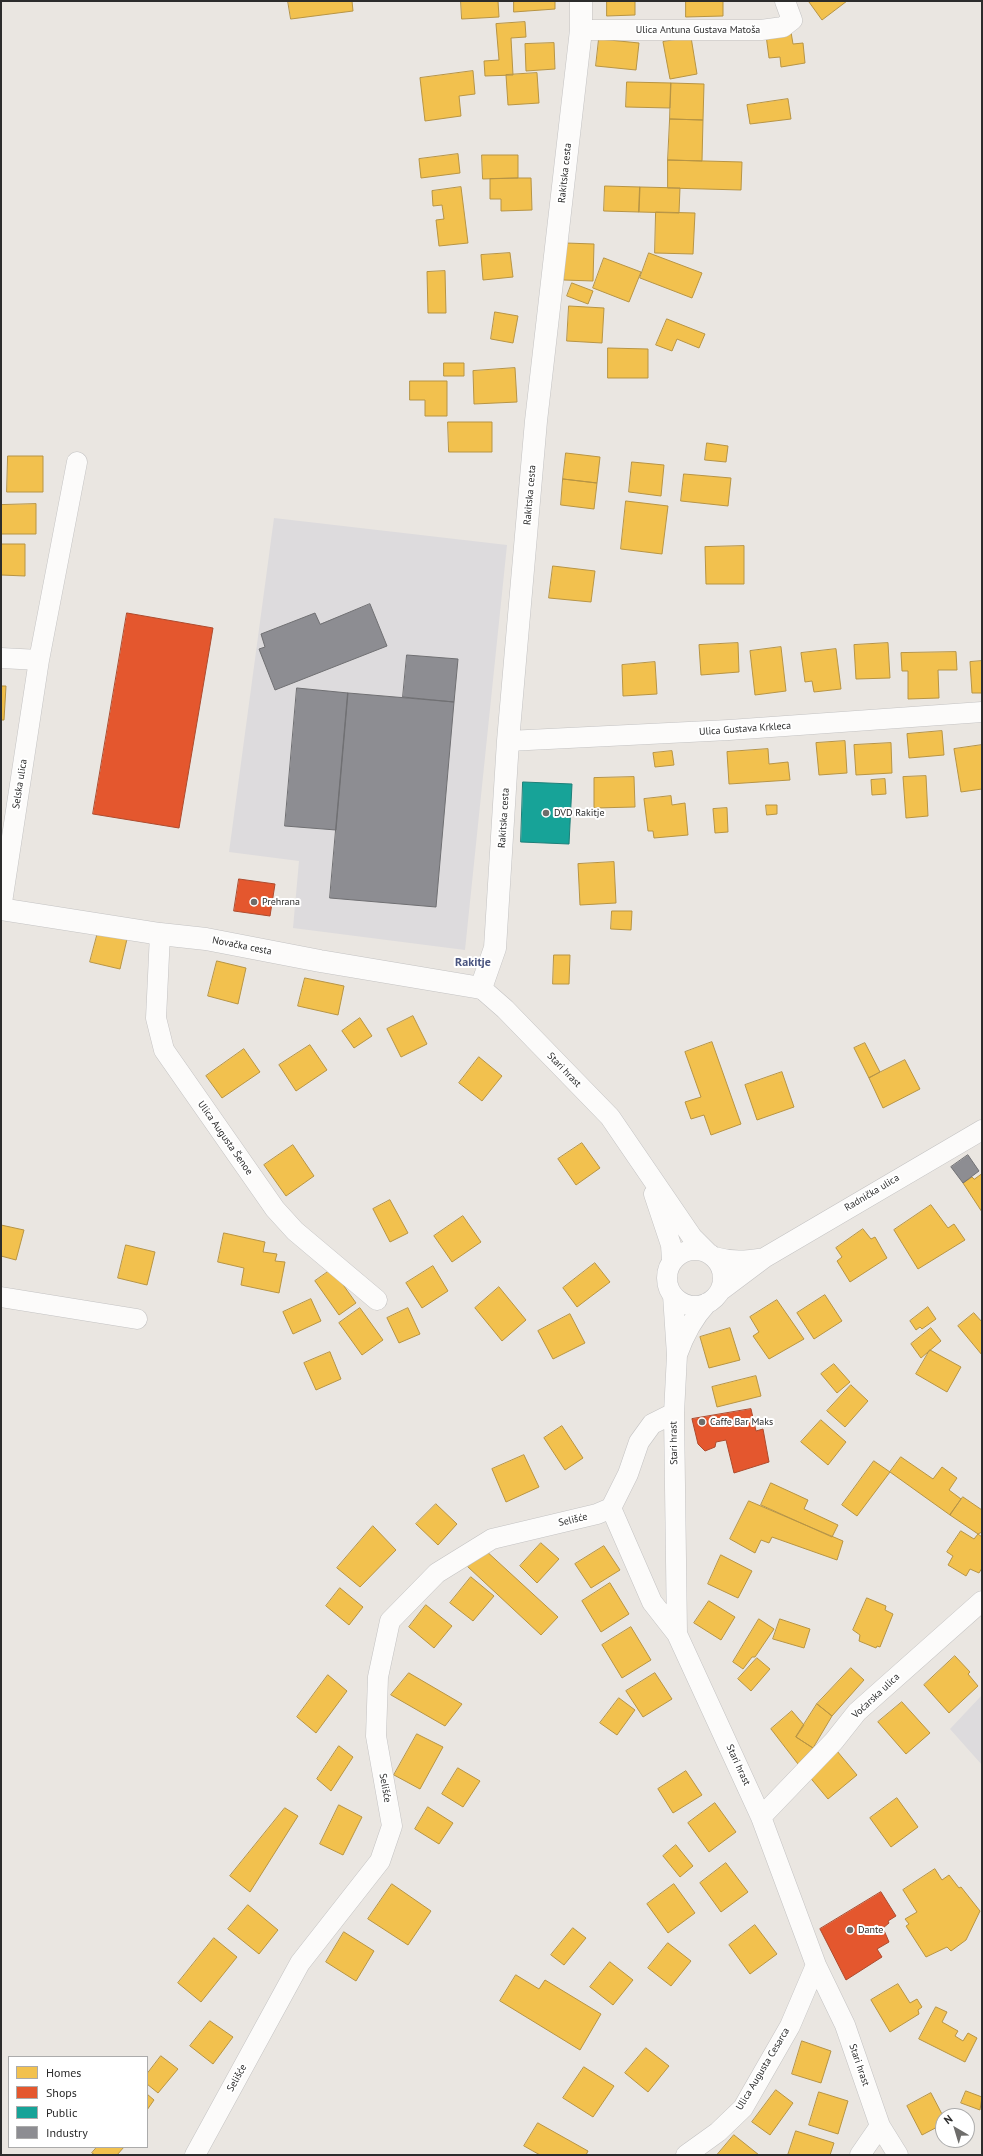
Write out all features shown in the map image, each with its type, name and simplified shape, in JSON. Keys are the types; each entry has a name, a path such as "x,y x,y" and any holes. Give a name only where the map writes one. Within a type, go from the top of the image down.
{"street":[{"name":"Rakitska cesta","path":"482,988 496,948 508,742 536,421 581,30 581,1"},
{"name":"Ulica Antuna Gustava Matoša","path":"581,30 761,30 784,27 792,20 785,1"},
{"name":"Selska ulica","path":"1,909 38,660 77,462"},
{"path":"1,658 38,660"},
{"name":"Ulica Gustava Krkleca","path":"508,742 729,730 982,712"},
{"name":"Novačka cesta","path":"1,909 160,934 206,939 320,961 482,988"},
{"name":"Ulica Augusta Šenoe","path":"160,934 156,1018 164,1050 275,1209 294,1231 378,1300"},
{"name":"Stari hrast","path":"482,988 505,1009 610,1117 692,1237 710,1254"},
{"name":"Radnička ulica","path":"713,1297 764,1258 982,1130"},
{"name":"Stari hrast","path":"639,1159 659,1204 671,1245 672,1260"},
{"path":"688,1250 698,1250 710,1254 723,1273 713,1297 698,1306 688,1305 673,1295 668,1287 668,1269 672,1260 688,1250"},
{"name":"Radnička ulica","path":"710,1254 730,1261 746,1261 764,1258"},
{"name":"Stari hrast","path":"673,1295 677,1355 674,1414 677,1634 761,1817 816,1965 845,2025 880,2126 898,2155"},
{"path":"1,1297 137,1319"},
{"name":"Stari hrast","path":"677,1355 693,1318 713,1297"},
{"path":"674,1414 652,1424 639,1442 628,1474 611,1508 652,1602 677,1634"},
{"name":"Selišće","path":"195,2155 300,1963 380,1860 392,1826 376,1736 378,1677 390,1621 437,1573 492,1539 597,1514 611,1508"},
{"name":"Voćarska ulica","path":"761,1817 834,1741 857,1712 982,1601"},
{"name":"Ulica Augusta Cesarca","path":"686,2155 718,2132 743,2108 790,2026 816,1965"},
{"path":"860,2155 880,2126"}],"shaded area":[{"path":"274,518 507,545 465,950 293,928 299,861 229,852"},
{"path":"982,1695 982,1765 950,1729"}],"building: Homes":[{"path":"288,1 352,1 353,11 291,19"},
{"path":"461,1 498,1 499,17 462,19"},
{"path":"514,1 555,1 555,9 514,12"},
{"path":"607,1 635,1 635,15 607,16"},
{"path":"686,1 723,1 723,16 686,17"},
{"path":"847,1 822,20 809,2"},
{"path":"525,22 526,37 511,38 513,75 485,76 484,61 499,60 496,24"},
{"path":"791,32 793,44 803,43 805,63 781,67 780,57 769,58 766,35"},
{"path":"691,37 697,74 670,79 663,42"},
{"path":"599,39 639,43 636,70 596,66"},
{"path":"554,43 555,69 526,71 525,44"},
{"path":"473,71 475,94 459,96 461,116 425,121 420,78"},
{"path":"537,73 539,103 508,105 506,75"},
{"path":"627,82 671,83 670,108 626,107"},
{"path":"671,83 704,84 703,120 670,119"},
{"path":"788,99 791,119 750,124 747,105"},
{"path":"670,119 703,120 702,161 668,160"},
{"path":"458,154 460,173 421,178 419,159"},
{"path":"482,155 518,155 518,178 483,179"},
{"path":"668,160 742,162 741,190 668,188"},
{"path":"531,178 532,210 501,211 501,199 490,199 490,179"},
{"path":"605,186 640,187 639,212 604,211"},
{"path":"461,187 468,243 439,246 436,220 444,219 442,205 433,206 432,191"},
{"path":"640,187 680,188 679,213 639,212"},
{"path":"656,212 695,213 693,254 655,253"},
{"path":"566,243 594,244 593,281 564,280"},
{"path":"510,253 513,277 483,280 481,255"},
{"path":"649,253 702,273 692,298 640,278"},
{"path":"604,258 641,272 629,302 593,288"},
{"path":"445,271 446,313 428,313 427,272"},
{"path":"572,283 593,291 588,304 567,296"},
{"path":"569,306 604,308 602,343 567,341"},
{"path":"495,312 518,316 513,343 491,339"},
{"path":"667,319 705,334 699,348 677,339 672,351 656,345"},
{"path":"608,348 648,349 648,378 608,378"},
{"path":"444,363 464,363 464,376 444,376"},
{"path":"515,368 517,402 474,404 473,371"},
{"path":"410,381 447,381 447,416 425,416 425,400 410,400"},
{"path":"448,422 492,422 492,452 449,452"},
{"path":"707,443 728,446 726,462 705,460"},
{"path":"566,453 600,457 597,483 563,479"},
{"path":"8,456 43,456 43,492 7,492"},
{"path":"632,462 664,465 661,496 629,492"},
{"path":"684,474 731,478 728,506 681,501"},
{"path":"563,479 597,483 594,509 561,505"},
{"path":"626,501 668,506 662,554 621,549"},
{"path":"36,504 36,534 1,534 1,505"},
{"path":"1,544 25,544 25,576 1,575"},
{"path":"744,546 744,584 706,584 705,547"},
{"path":"553,566 595,571 591,602 549,598"},
{"path":"738,643 739,672 701,675 699,645"},
{"path":"888,643 890,678 856,679 854,645"},
{"path":"781,647 786,691 755,695 750,651"},
{"path":"836,649 841,689 814,692 812,681 805,682 801,653"},
{"path":"956,652 957,670 938,670 939,698 908,699 908,671 902,671 901,653"},
{"path":"982,661 982,693 972,693 970,662"},
{"path":"655,662 657,694 623,696 622,665"},
{"path":"1,686 6,686 4,720 1,720"},
{"path":"942,731 944,755 909,758 907,734"},
{"path":"845,741 847,773 819,775 816,743"},
{"path":"891,743 892,773 856,775 854,745"},
{"path":"982,745 982,789 961,792 954,749"},
{"path":"768,749 769,764 788,762 790,780 729,784 727,752"},
{"path":"672,751 674,765 655,767 653,753"},
{"path":"926,776 928,816 906,818 903,777"},
{"path":"634,777 635,807 594,808 594,778"},
{"path":"885,779 886,794 872,795 871,780"},
{"path":"671,796 672,805 685,803 688,835 654,838 653,831 648,831 644,799"},
{"path":"766,805 777,805 777,814 767,815"},
{"path":"727,808 728,832 715,833 713,809"},
{"path":"614,862 616,903 580,905 578,864"},
{"path":"612,911 632,911 631,930 611,929"},
{"path":"98,932 127,939 120,969 90,962"},
{"path":"554,955 570,955 569,984 553,984"},
{"path":"217,961 246,968 238,1004 208,996"},
{"path":"305,978 344,986 338,1015 298,1006"},
{"path":"413,1016 427,1044 401,1057 387,1029"},
{"path":"360,1018 372,1036 354,1048 342,1031"},
{"path":"712,1042 741,1124 711,1135 704,1115 691,1119 685,1102 701,1097 685,1052"},
{"path":"865,1043 880,1072 869,1078 854,1048"},
{"path":"310,1045 327,1070 296,1091 279,1065"},
{"path":"244,1049 260,1072 222,1098 206,1076"},
{"path":"479,1057 502,1076 482,1101 459,1083"},
{"path":"905,1060 920,1089 883,1108 869,1078"},
{"path":"782,1072 794,1107 757,1120 745,1085"},
{"path":"582,1143 600,1168 576,1185 558,1159"},
{"path":"293,1145 314,1176 286,1196 264,1165"},
{"path":"982,1174 982,1212 963,1183 972,1177 974,1179"},
{"path":"390,1200 408,1233 390,1242 373,1209"},
{"path":"931,1205 948,1228 954,1224 965,1240 918,1269 894,1230"},
{"path":"463,1216 481,1242 452,1262 434,1236"},
{"path":"1,1225 24,1230 16,1260 1,1256"},
{"path":"863,1229 871,1239 875,1237 887,1258 850,1282 837,1261 842,1257 836,1248"},
{"path":"224,1233 265,1242 263,1252 277,1254 275,1261 285,1262 279,1293 241,1285 244,1268 218,1262"},
{"path":"126,1245 155,1252 147,1285 118,1278"},
{"path":"595,1263 610,1282 577,1307 563,1288"},
{"path":"433,1266 448,1291 422,1308 406,1283"},
{"path":"332,1269 356,1303 339,1315 315,1281"},
{"path":"499,1287 526,1320 502,1341 475,1308"},
{"path":"825,1295 842,1321 814,1339 797,1313"},
{"path":"311,1299 321,1321 293,1334 283,1312"},
{"path":"777,1300 804,1339 769,1359 753,1336 759,1332 750,1317"},
{"path":"928,1307 936,1319 922,1329 920,1327 916,1330 910,1321"},
{"path":"360,1308 383,1340 362,1355 339,1323"},
{"path":"408,1308 420,1334 399,1343 387,1318"},
{"path":"974,1313 982,1322 982,1355 958,1326"},
{"path":"570,1314 585,1343 553,1359 538,1331"},
{"path":"730,1328 740,1360 709,1368 700,1337"},
{"path":"931,1328 941,1341 921,1358 911,1344"},
{"path":"930,1350 961,1367 947,1392 916,1374"},
{"path":"330,1352 341,1379 316,1390 304,1363"},
{"path":"834,1364 850,1382 837,1393 821,1374"},
{"path":"756,1376 761,1396 717,1407 712,1387"},
{"path":"851,1385 868,1401 845,1427 827,1411"},
{"path":"821,1420 846,1442 828,1465 801,1442"},
{"path":"562,1426 583,1458 565,1470 544,1438"},
{"path":"524,1455 539,1487 506,1502 492,1469"},
{"path":"901,1457 933,1479 942,1467 957,1478 949,1490 961,1499 950,1515 890,1472"},
{"path":"874,1461 890,1472 857,1516 842,1505"},
{"path":"771,1483 808,1500 804,1509 838,1525 832,1537 761,1505"},
{"path":"963,1497 982,1510 982,1532 978,1534 950,1515"},
{"path":"749,1501 843,1541 837,1560 772,1537 769,1543 761,1540 755,1553 730,1539"},
{"path":"436,1504 457,1524 438,1545 416,1524"},
{"path":"373,1526 396,1550 360,1587 337,1568"},
{"path":"961,1531 974,1539 978,1534 982,1537 982,1568 979,1573 970,1569 966,1576 948,1565 953,1556 947,1552"},
{"path":"541,1543 559,1559 537,1583 520,1566"},
{"path":"604,1546 620,1570 591,1588 575,1564"},
{"path":"484,1549 558,1617 541,1635 468,1567"},
{"path":"721,1555 752,1571 738,1598 708,1584"},
{"path":"471,1577 494,1596 473,1621 450,1603"},
{"path":"610,1583 629,1614 601,1632 582,1601"},
{"path":"340,1588 363,1607 349,1625 326,1606"},
{"path":"867,1598 886,1606 885,1610 893,1614 880,1647 877,1646 876,1648 859,1641 860,1635 853,1630"},
{"path":"709,1601 735,1617 721,1640 694,1623"},
{"path":"426,1605 452,1626 434,1648 409,1627"},
{"path":"759,1619 774,1629 755,1657 752,1657 743,1669 733,1662"},
{"path":"780,1619 810,1629 804,1648 773,1639"},
{"path":"631,1627 651,1660 622,1678 602,1645"},
{"path":"955,1656 970,1672 968,1674 978,1686 949,1713 924,1685"},
{"path":"757,1658 770,1669 751,1691 738,1679"},
{"path":"851,1668 864,1680 832,1716 817,1704"},
{"path":"409,1673 462,1704 445,1726 391,1695"},
{"path":"655,1673 672,1699 643,1717 626,1691"},
{"path":"328,1675 347,1691 316,1733 297,1717"},
{"path":"619,1698 635,1710 617,1735 600,1723"},
{"path":"902,1702 930,1733 906,1754 878,1722"},
{"path":"817,1704 832,1716 813,1748 796,1737"},
{"path":"792,1711 804,1725 796,1737 813,1748 798,1764 771,1729"},
{"path":"417,1734 443,1747 420,1789 394,1775"},
{"path":"339,1746 353,1757 331,1791 317,1779"},
{"path":"837,1751 857,1775 828,1799 808,1775"},
{"path":"458,1768 480,1781 463,1807 442,1794"},
{"path":"686,1771 702,1795 673,1813 658,1789"},
{"path":"897,1798 918,1827 891,1847 870,1818"},
{"path":"715,1803 736,1832 709,1852 688,1823"},
{"path":"339,1805 362,1817 343,1855 320,1844"},
{"path":"428,1807 453,1823 439,1844 415,1829"},
{"path":"285,1808 298,1816 250,1892 230,1876"},
{"path":"676,1845 693,1866 680,1877 663,1856"},
{"path":"726,1863 748,1892 721,1912 700,1883"},
{"path":"935,1869 942,1880 949,1875 959,1888 961,1887 980,1911 966,1940 951,1951 947,1947 926,1957 906,1926 909,1924 905,1919 917,1912 903,1890"},
{"path":"392,1884 431,1911 408,1945 368,1919"},
{"path":"674,1884 695,1913 668,1933 647,1904"},
{"path":"248,1905 278,1930 259,1954 228,1929"},
{"path":"755,1925 777,1954 750,1974 729,1945"},
{"path":"573,1928 586,1938 564,1965 551,1955"},
{"path":"344,1932 374,1951 356,1981 326,1962"},
{"path":"214,1938 237,1957 201,2002 178,1983"},
{"path":"668,1943 691,1961 671,1986 648,1968"},
{"path":"610,1962 633,1980 613,2005 590,1987"},
{"path":"516,1975 539,1989 545,1980 601,2014 580,2050 500,2001"},
{"path":"898,1984 910,2003 917,1999 922,2007 918,2010 919,2014 890,2032 871,2000"},
{"path":"936,2007 947,2012 942,2022 958,2031 955,2036 963,2041 968,2033 977,2038 965,2062 919,2039"},
{"path":"210,2021 233,2037 213,2064 190,2046"},
{"path":"802,2041 831,2051 821,2083 792,2074"},
{"path":"646,2048 669,2066 648,2092 625,2073"},
{"path":"161,2056 178,2069 158,2093 148,2085 148,2073"},
{"path":"584,2067 614,2086 593,2117 563,2098"},
{"path":"776,2090 793,2103 770,2135 752,2122"},
{"path":"966,2091 982,2097 980,2110 961,2103"},
{"path":"819,2092 848,2101 838,2134 809,2125"},
{"path":"931,2093 939,2108 935,2108 935,2128 922,2135 907,2106"},
{"path":"148,2095 154,2100 148,2109"},
{"path":"538,2123 588,2151 586,2155 540,2155 524,2146"},
{"path":"796,2131 834,2143 830,2155 788,2155"},
{"path":"734,2135 759,2155 717,2155"},
{"path":"96,2148 123,2148 117,2155 95,2155 92,2153"}],"building: Shops":[{"path":"127,613 213,628 179,828 93,814"},
{"path":"239,879 275,884 270,916 234,911"},
{"path":"751,1409 756,1431 763,1429 769,1462 734,1473 726,1440 716,1442 715,1447 705,1451 698,1444 692,1419"},
{"path":"881,1892 896,1916 888,1921 889,1923 883,1928 889,1942 877,1949 882,1957 846,1980 820,1929"}],"building: Public":[{"name":"DVD Rakitje","path":"523,782 572,784 569,844 521,842"}],"building: Industry":[{"path":"370,604 387,646 275,690 259,649 265,647 261,634 315,613 320,624"},
{"path":"407,655 458,659 454,702 403,697"},
{"path":"297,688 348,693 336,830 285,826"},
{"path":"348,693 454,702 436,907 330,898"},
{"path":"968,1155 979,1171 963,1183 951,1167"}],"place":[{"name":"DVD Rakitje","path":"546,813"},
{"name":"Prehrana","path":"254,902"},
{"name":"Caffe Bar Maks","path":"702,1422"},
{"name":"Dante","path":"850,1930"}],"district":[{"name":"Rakitje","path":"473,963"}]}
